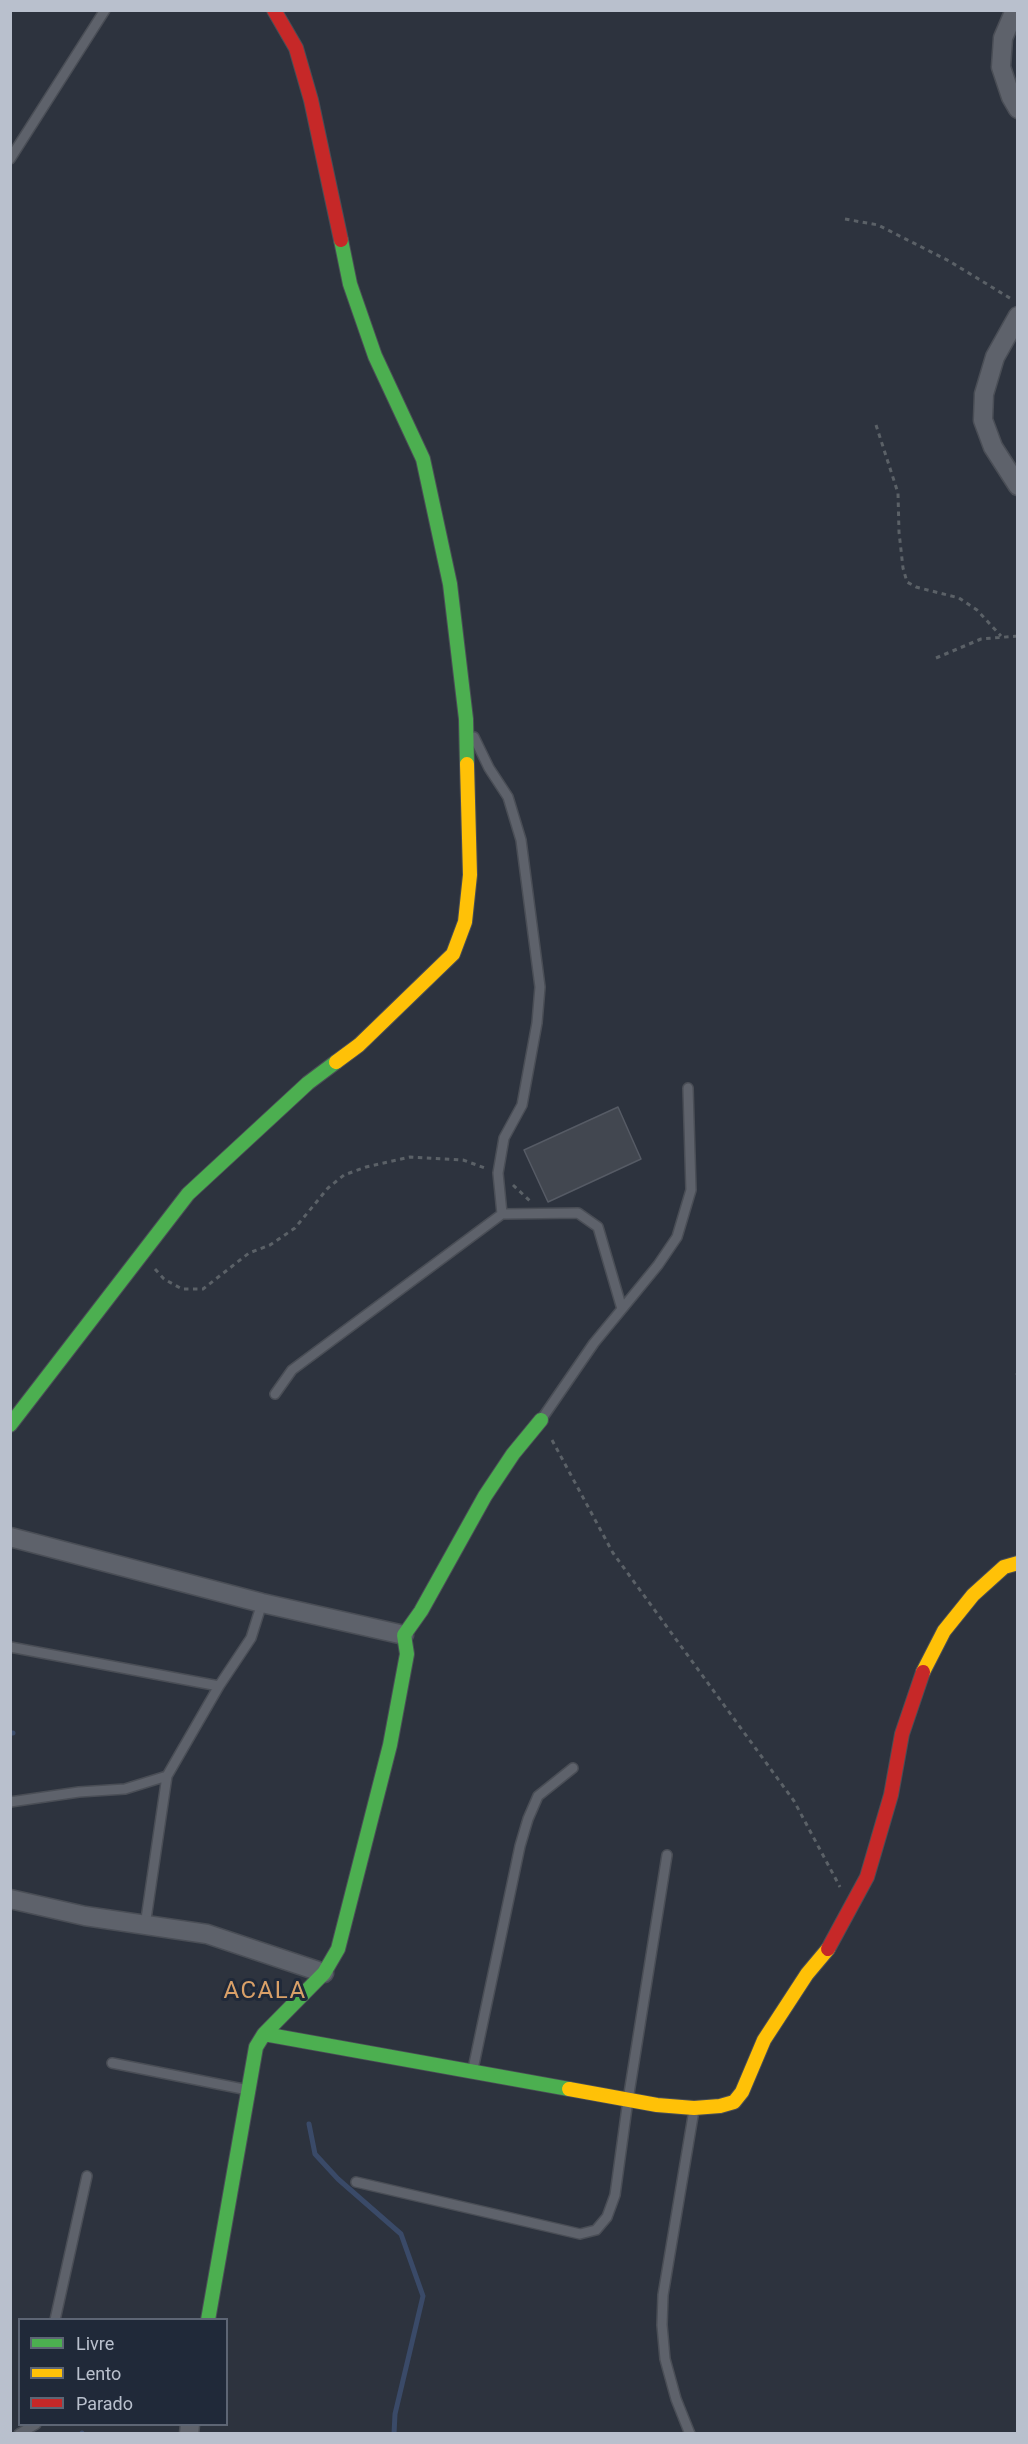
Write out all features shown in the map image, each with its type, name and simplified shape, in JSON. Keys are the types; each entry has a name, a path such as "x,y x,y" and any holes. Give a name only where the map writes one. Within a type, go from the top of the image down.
{"street":[{"path":"10,1425 188,1194 308,1083 359,1045 453,954 465,922 470,875 466,719 450,584 423,459 375,356 350,284 310,100 296,48 274,10"},
{"path":"1015,10 1003,38 1001,66 1017,109"},
{"path":"1017,316 995,357 984,394 983,420 993,447 1017,486"},
{"path":"208,2318 256,2047 264,2034 324,1973 338,1949 381,1784 407,1654 404,1635 426,1602 485,1496 513,1454 541,1420"},
{"path":"10,1537 262,1603 404,1635"},
{"path":"264,2034 628,2100 694,2108 720,2106 734,2102 742,2092 764,2040 807,1974 831,1946 867,1877 891,1795 902,1734 922,1673 944,1630 973,1595 1004,1567 1017,1563"},
{"path":"10,1899 144,1926 207,1934 324,1973"}],"lane":[{"path":"10,159 105,10"},
{"path":"466,719 489,768 508,797 521,840 540,987 537,1023 522,1105 504,1138 498,1173 502,1214"},
{"path":"541,1420 594,1343 658,1265 677,1237 691,1190 688,1088"},
{"path":"275,1394 292,1370 502,1214 578,1213 598,1227 622,1310"},
{"path":"144,1926 167,1776 190,1740 219,1686 250,1638 262,1603"},
{"path":"10,1647 219,1686"},
{"path":"472,2072 520,1846 528,1819 538,1797 573,1768"},
{"path":"10,1802 79,1792 125,1789 167,1776"},
{"path":"356,2182 580,2234 596,2230 607,2217 615,2195 667,1855"},
{"path":"112,2063 248,2090"},
{"path":"690,2433 676,2399 665,2358 662,2325 663,2295 694,2108"},
{"path":"55,2318 87,2176"}],"path":[{"path":"844,219 878,225 949,261 1017,303"},
{"path":"876,424 898,493 900,541 908,582 916,587 959,598 977,610 1001,636"},
{"path":"936,658 981,639 1017,636"},
{"path":"142,1254 164,1279 182,1289 203,1289 249,1253 270,1245 295,1228 328,1188 344,1175 366,1167 410,1157 463,1160 498,1173 543,1212"},
{"path":"541,1420 614,1553 794,1801 851,1910"}],"building":[{"path":"618,1107 641,1159 548,1202 524,1150"}],"waterway":[{"path":"309,2124 315,2154 338,2179 401,2234 423,2296 395,2414 394,2434"}],"traffic: fast":[{"path":"341,240 350,284 375,356 423,459 450,584 466,719 467,764"},
{"path":"10,1425 188,1194 308,1083 336,1062"},
{"path":"264,2034 324,1973 338,1949 390,1745 407,1654 404,1635 421,1611 485,1496 513,1454 541,1420"},
{"path":"208,2318 256,2047 264,2034 569,2089"}],"traffic: slow":[{"path":"336,1062 359,1045 453,954 465,922 470,875 467,764"},
{"path":"923,1672 944,1631 973,1595 1004,1567 1018,1563"},
{"path":"569,2089 657,2105 694,2108 720,2106 734,2102 742,2092 764,2040 807,1974 828,1949"}],"traffic: jam":[{"path":"274,10 296,48 311,100 341,240"},
{"path":"828,1949 867,1877 891,1795 902,1734 923,1672"}],"district":[{"name":"ACALA","path":"265,1992"}]}
